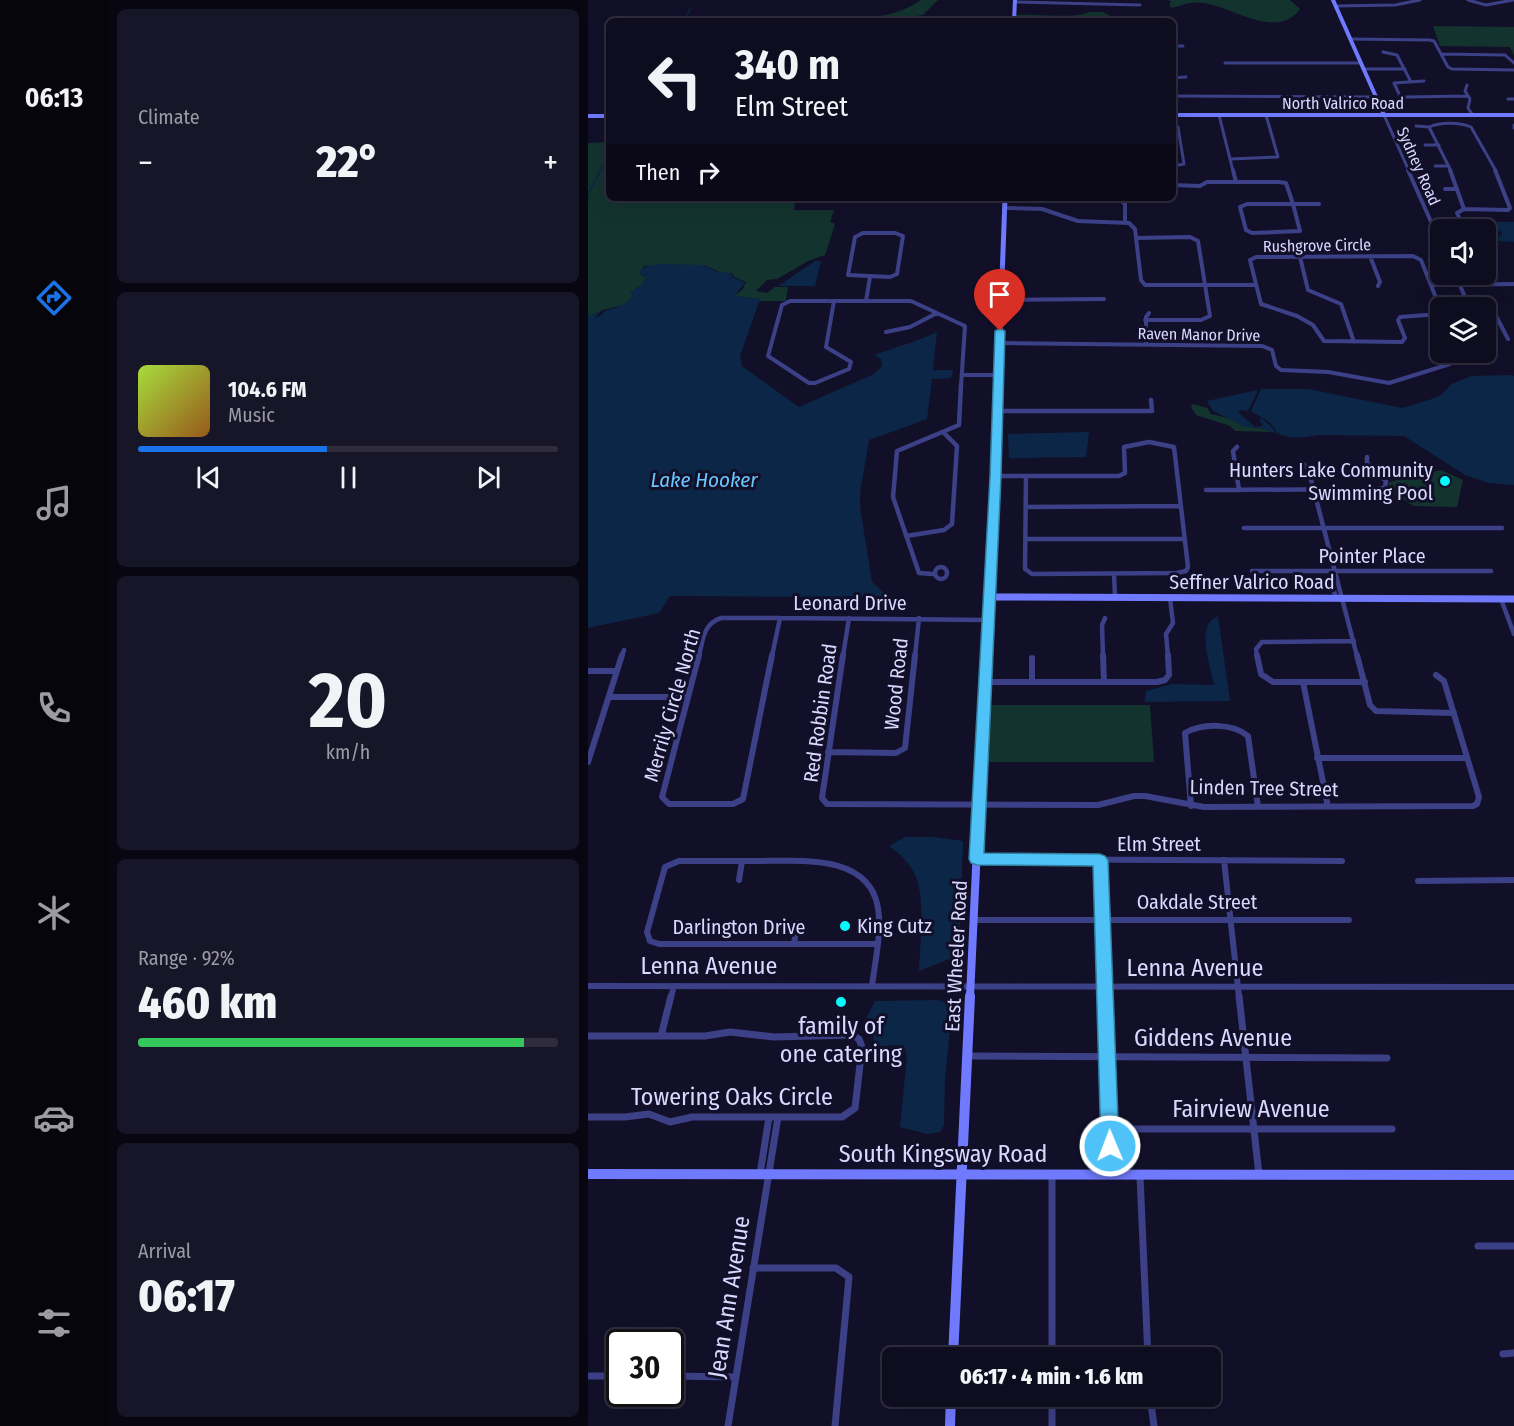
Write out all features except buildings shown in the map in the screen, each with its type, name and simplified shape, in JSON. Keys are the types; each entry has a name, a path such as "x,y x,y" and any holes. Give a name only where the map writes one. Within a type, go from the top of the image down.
{"street":[{"name":"Sydney Road","path":"1333,0 1430,219"},
{"path":"1336,6 1395,5 1420,0"},
{"path":"1468,0 1482,5 1513,0"},
{"path":"1014,18 1015,1 1140,5"},
{"path":"1350,39 1429,39 1434,41 1448,67 1452,69 1514,70"},
{"path":"1176,46 1183,46"},
{"path":"1383,52 1397,55 1411,82"},
{"path":"1441,54 1505,54 1514,63"},
{"path":"1225,63 1361,63"},
{"path":"1364,69 1405,69"},
{"path":"1176,78 1186,77"},
{"path":"1424,81 1394,83 1400,96 1405,97 1468,96"},
{"path":"1467,85 1468,108 1472,114"},
{"path":"1176,96 1376,97"},
{"path":"1508,99 1514,99"},
{"path":"1444,114 1449,124"},
{"name":"North Valrico Road","path":"1176,115 1514,115"},
{"path":"1219,115 1236,182"},
{"path":"1230,159 1278,157 1266,115"},
{"path":"588,116 606,116"},
{"path":"1416,126 1449,124 1471,126 1498,176 1510,208 1508,210 1464,209 1457,213 1460,219"},
{"path":"1176,127 1178,127 1184,164 1176,165"},
{"path":"1429,127 1449,166 1464,209"},
{"path":"1425,145 1438,145"},
{"path":"1435,166 1449,166"},
{"path":"1176,185 1200,186 1209,182 1286,183 1293,204 1300,231 1252,233 1246,230 1240,207 1246,204 1293,204 1319,204"},
{"path":"1445,189 1458,189"},
{"path":"1504,194 1514,194"},
{"name":"East Wheeler Road","path":"952,1347 995,477 1005,201"},
{"path":"1121,201 1125,204 1125,222"},
{"path":"1005,208 1035,208 1078,221 1125,222 1134,226 1141,280 1145,285 1256,285"},
{"path":"1063,217 1069,213"},
{"path":"863,233 903,236 897,274 890,277 870,277 852,277 847,273 855,237 863,233"},
{"path":"1136,238 1196,239 1210,316 1207,319 1145,320"},
{"path":"1370,256 1380,282 1378,286"},
{"path":"1300,257 1308,290 1341,304 1354,342"},
{"name":"Rushgrove Circle","path":"1430,283 1418,257 1300,257 1252,258 1250,260 1260,300 1265,308 1297,316 1313,325 1324,341 1402,342 1405,338 1398,320 1400,317 1430,315"},
{"path":"866,301 870,277"},
{"path":"1496,284 1514,284"},
{"name":"Rushgrove Circle","path":"1431,285 1436,297"},
{"path":"1461,285 1465,297"},
{"path":"1001,300 1104,299"},
{"path":"834,301 826,347 851,363 849,369 809,383 768,356 782,305 790,301 834,301 911,301 964,326 959,425 897,451 893,497 919,573 933,574"},
{"path":"886,332 910,327 937,313"},
{"path":"1146,344 1145,320 1149,313"},
{"path":"1496,316 1508,339"},
{"name":"Raven Manor Drive","path":"999,343 1262,346 1272,350 1276,366 1281,370 1321,372 1389,383 1450,364"},
{"path":"962,375 997,375"},
{"path":"997,411 1152,411 1151,400"},
{"path":"906,536 944,530 952,524 957,446 944,433"},
{"path":"995,477 1026,476 1119,476 1125,473 1124,447 1130,444 1168,443 1174,447 1179,506 1188,567 1183,572 1032,574 1025,569 1026,476"},
{"path":"1237,447 1233,451 1239,489"},
{"path":"1206,490 1377,489 1385,487 1386,481 1367,463 1368,457"},
{"path":"1301,462 1308,468 1334,572 1331,577 1354,641 1370,705 1376,711 1385,713 1454,713"},
{"path":"1026,507 1179,506"},
{"path":"1244,528 1502,528"},
{"path":"1026,539 1184,539"},
{"name":"Pointer Place","path":"1252,571 1491,571"},
{"path":"1114,574 1115,597"},
{"name":"Seffner Valrico Road","path":"989,597 1514,599"},
{"path":"985,682 1157,682 1168,678 1166,634 1173,623 1170,598"},
{"path":"1501,599 1514,634"},
{"name":"Leonard Drive","path":"712,621 721,618 988,620"},
{"name":"Merrily Circle North","path":"712,621 707,626 662,797 669,804 733,804 743,799 780,618"},
{"name":"Red Robbin Road","path":"849,618 822,798 827,804 979,805"},
{"name":"Wood Road","path":"828,752 896,753 904,748 919,618"},
{"path":"1104,682 1102,625 1105,618"},
{"path":"1354,641 1267,642 1257,646 1262,679 1269,682 1365,682"},
{"path":"588,762 624,650"},
{"path":"1032,658 1032,682"},
{"path":"588,671 617,671"},
{"path":"1317,758 1467,758 1444,681 1436,675"},
{"path":"1303,682 1328,807"},
{"path":"609,697 688,697"},
{"path":"1191,806 1185,733 1194,728 1236,728 1248,736 1258,807"},
{"name":"Linden Tree Street","path":"979,805 1098,805 1145,796 1163,798 1191,806 1468,807 1477,804 1479,797 1467,758"},
{"name":"Elm Street","path":"977,859 1342,861"},
{"path":"1100,860 1104,919 1111,1176"},
{"path":"1224,860 1259,1175"},
{"name":"Darlington Drive","path":"679,861 742,861 821,861 854,871 869,884 878,899 880,915 877,944 659,944 647,939 648,926 664,867 679,861"},
{"path":"739,880 742,861"},
{"path":"1418,881 1514,880"},
{"name":"Oakdale Street","path":"974,920 1231,918 1349,920"},
{"path":"794,944 797,923"},
{"path":"872,986 877,944"},
{"name":"Lenna Avenue","path":"588,986 1514,987"},
{"path":"661,1036 674,986"},
{"name":"Towering Oaks Circle","path":"588,1036 705,1036 730,1032 774,1037 852,1035 859,1040 862,1047 855,1108 842,1117 692,1117 670,1122 649,1114 637,1117 588,1117"},
{"name":"Giddens Avenue","path":"968,1056 1387,1058"},
{"path":"764,1174 769,1117"},
{"name":"Jean Ann Avenue","path":"728,1426 753,1268 764,1174 778,1117"},
{"name":"Fairview Avenue","path":"1110,1129 1392,1129"},
{"name":"South Kingsway Road","path":"588,1174 1514,1177"},
{"path":"1052,1176 1052,1347"},
{"path":"1140,1176 1148,1347"},
{"path":"1479,1246 1514,1246"},
{"path":"753,1268 842,1269 849,1277 835,1426"},
{"path":"1503,1354 1514,1353"},
{"path":"588,1376 606,1376"},
{"path":"684,1377 736,1377"},
{"path":"950,1426 951,1407"},
{"path":"1052,1407 1052,1426"},
{"path":"1151,1407 1154,1426"}],"green space":[{"path":"921,0 938,0 923,15 916,18 855,18 891,14"},
{"path":"1167,0 1290,0 1300,9 1290,18 1279,22 1267,22 1204,3 1190,3 1172,8 1169,6 1171,1"},
{"path":"1102,12 1115,18 1016,18 1016,15"},
{"path":"1433,26 1514,27 1514,55 1510,47 1440,46"},
{"path":"606,142 606,201 795,201 794,210 834,210 830,222 835,224 825,255 808,261 777,279 767,280 756,291 767,293 775,287 788,287 784,301 759,301 759,299 734,296 743,289 746,282 734,277 732,273 722,273 704,265 644,266 640,274 646,277 644,283 630,293 633,295 627,304 603,310 588,317 588,143"},
{"path":"1193,404 1207,408 1211,414 1231,419 1243,426 1272,432 1235,431 1230,426 1196,415 1191,407"},
{"path":"1441,470 1463,480 1457,507 1413,506 1388,488 1389,482"},
{"path":"991,705 1150,705 1154,762 989,762"}],"water":[{"path":"1496,222 1514,222 1514,242 1497,241 1502,233 1496,228"},
{"path":"815,261 821,261 815,286 778,286"},
{"name":"Lake Hooker","path":"665,264 703,265 718,272 731,273 732,277 745,283 734,296 760,299 740,356 742,366 799,407 874,374 882,366 881,359 874,355 937,332 933,370 953,370 951,378 932,379 927,419 869,440 860,493 860,507 872,582 888,597 670,596 659,613 588,628 588,317 602,310 595,318 602,315 604,311 624,304 633,295 630,293 644,283 646,276 638,273 641,270"},
{"path":"1471,376 1514,376 1514,485 1489,483 1465,475 1404,436 1292,437 1276,432 1269,422 1251,411 1261,389 1308,389 1402,408 1441,395 1451,384"},
{"path":"1258,390 1248,411 1238,412 1255,427 1263,426 1261,418 1273,428 1276,434 1266,429 1243,426 1213,411 1207,401"},
{"path":"1089,432 1086,457 1009,458 1008,434"},
{"path":"1218,616 1230,701 1145,702 1146,691 1173,684 1214,685 1205,637 1211,621"},
{"path":"905,837 933,837 963,841 959,959 949,959 919,971 921,923 919,886 908,863 889,846"},
{"path":"938,1000 948,1003 952,1012 945,1077 944,1125 940,1132 927,1134 900,1127 907,1055 900,1045 873,1047 872,1030 864,1023 875,1001"}],"waterway":[{"path":"686,18 690,9"},
{"path":"588,194 606,160"}],"place":[{"name":"Hunters Lake Community Swimming Pool","path":"1445,481"},
{"name":"King Cutz","path":"845,926"},
{"name":"family of one catering","path":"841,1002"}],"route":[{"path":"1000,331 977,859 1100,860 1104,919 1110,1146"}]}
